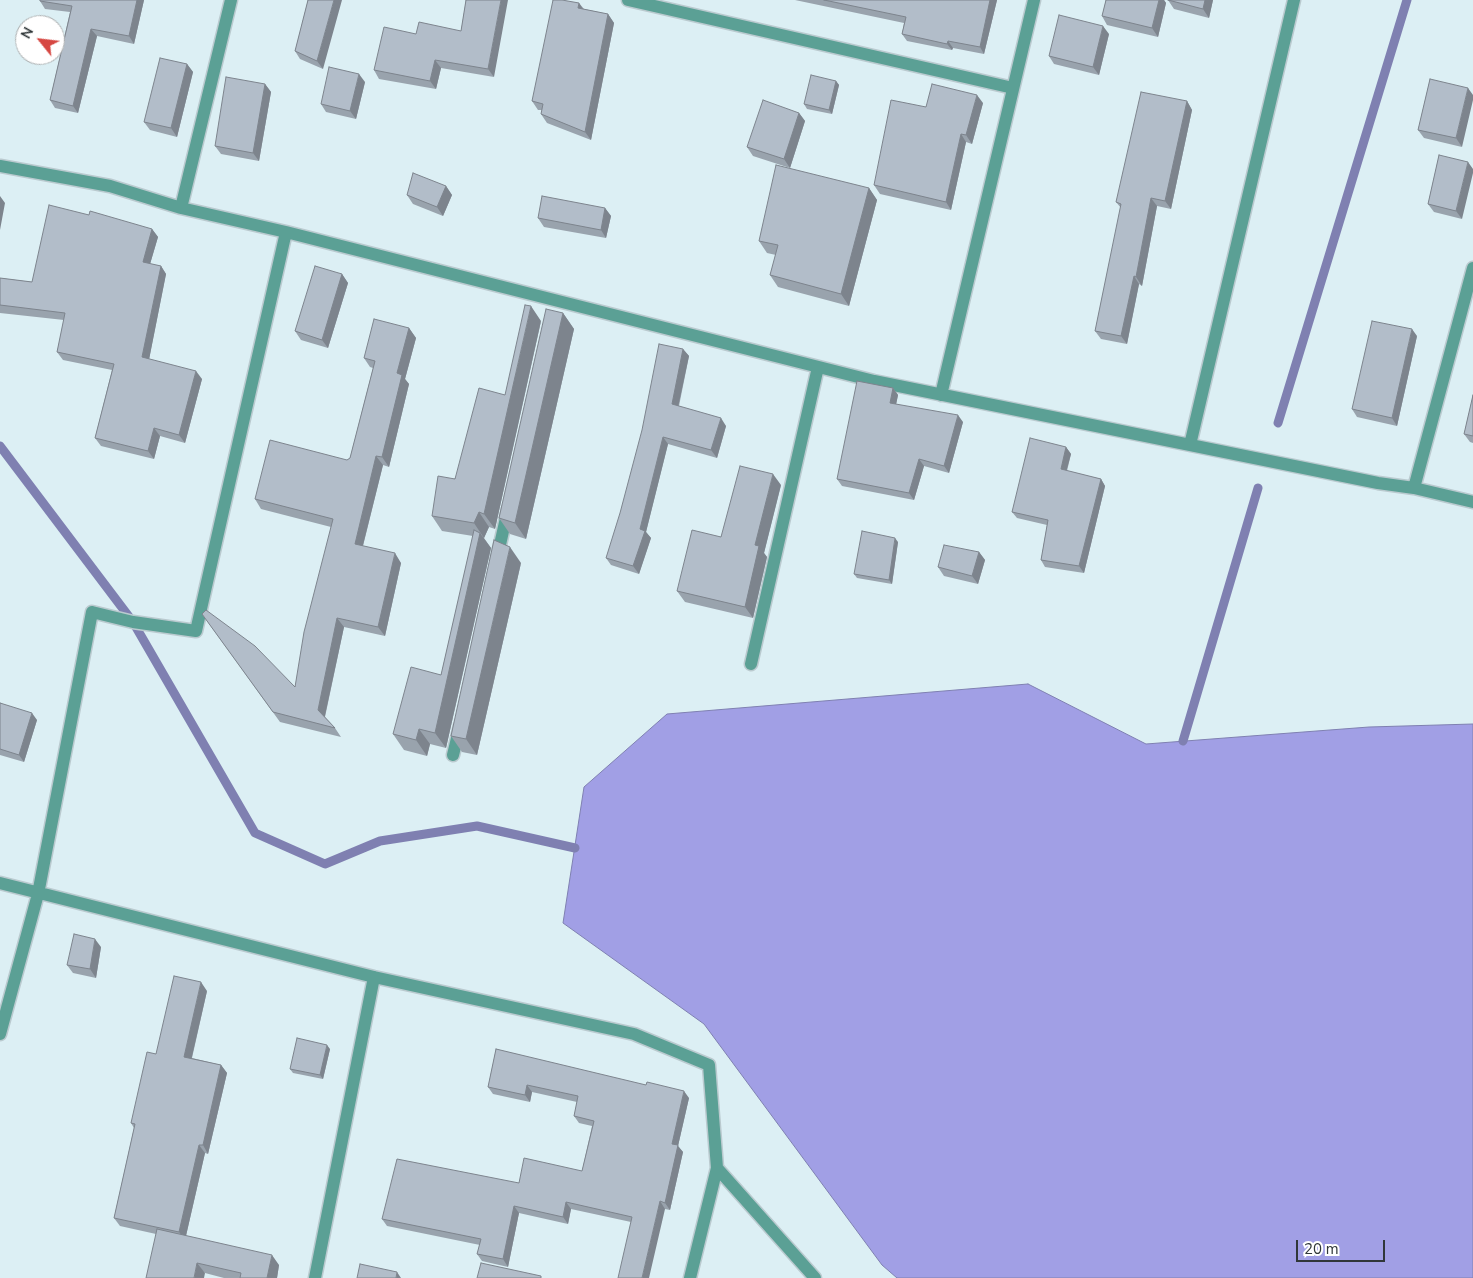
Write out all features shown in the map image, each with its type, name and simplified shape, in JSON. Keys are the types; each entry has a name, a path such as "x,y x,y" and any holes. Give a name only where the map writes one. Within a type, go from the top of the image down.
{"street":[{"path":"180,208 231,0"},
{"path":"628,0 1012,88"},
{"path":"941,395 1034,0"},
{"path":"1190,445 1294,0"},
{"path":"0,166 110,186 180,208 286,232 553,305 874,381 1378,483 1414,488 1473,502"},
{"path":"0,1034 38,894 92,612 133,622 196,631 286,232"},
{"path":"1414,488 1473,268"},
{"path":"751,664 818,367"},
{"path":"494,571 511,494"},
{"path":"453,755 462,717"},
{"path":"0,883 374,977 634,1034 709,1065 717,1168 690,1278"},
{"path":"315,1278 374,977"},
{"path":"717,1168 815,1278"}],"water":[{"path":"1028,684 1146,744 1369,727 1473,724 1473,1278 897,1278 882,1265 704,1024 563,923 584,787 667,714"}],"building":[{"path":"137,0 129,36 91,29 73,106 50,100 58,65 65,65 65,36 72,6 40,1"},
{"path":"308,0 334,0 317,61 295,51"},
{"path":"466,0 501,0 488,69 435,60 430,81 374,70 384,27 416,34 419,22 461,31"},
{"path":"553,0 579,3 578,8 608,14 585,132 541,114 543,104 532,101"},
{"path":"824,0 990,0 980,47 948,41 947,44 902,34 906,17"},
{"path":"1106,0 1159,0 1152,28 1102,16"},
{"path":"1168,0 1205,0 1203,9"},
{"path":"1059,15 1103,26 1093,67 1049,56"},
{"path":"160,58 187,64 171,128 144,122"},
{"path":"329,67 359,74 350,111 321,104"},
{"path":"811,75 836,81 829,110 804,104"},
{"path":"226,77 265,84 253,153 215,146"},
{"path":"1430,79 1468,88 1456,138 1418,130"},
{"path":"932,84 977,95 966,135 961,134 946,202 874,185 891,100 926,107"},
{"path":"1141,92 1187,101 1165,201 1151,198 1136,277 1134,276 1121,336 1095,331 1121,204 1116,202"},
{"path":"763,100 799,113 784,159 747,147"},
{"path":"1439,155 1468,162 1456,211 1428,204"},
{"path":"776,165 869,188 841,294 770,275 778,245 759,241"},
{"path":"413,173 446,186 437,207 407,195"},
{"path":"542,196 605,208 601,230 538,218"},
{"path":"49,205 89,215 90,211 152,229 143,262 161,266 142,357 196,371 179,435 154,428 148,451 95,438 114,364 57,352 65,313 0,305 0,278 32,282"},
{"path":"315,266 342,274 322,340 295,331"},
{"path":"525,305 531,306 484,514 479,512 474,523 432,516 438,476 455,479 479,388 505,395"},
{"path":"546,309 563,313 515,523 499,518"},
{"path":"374,319 409,328 397,373 402,375 382,457 376,456 355,544 395,553 378,627 337,618 318,710 335,728 273,712 202,614 206,610 255,646 295,687 304,632 333,519 255,499 270,440 347,460 350,458 375,361 364,358"},
{"path":"1372,321 1412,329 1392,418 1352,409"},
{"path":"659,344 683,349 672,404 721,418 711,450 663,437 640,529 645,531 633,566 606,558 642,430"},
{"path":"857,381 893,388 890,403 958,415 944,466 919,459 909,493 837,479"},
{"path":"1473,395 1473,436 1464,434"},
{"path":"1030,438 1066,447 1061,469 1101,479 1079,566 1041,560 1048,520 1012,512"},
{"path":"740,466 773,474 755,545 759,546 745,607 677,591 692,530 721,537"},
{"path":"474,530 480,533 435,733 419,729 416,740 393,734 411,667 441,675"},
{"path":"862,531 895,538 889,580 854,574"},
{"path":"494,540 510,547 466,739 451,736"},
{"path":"944,545 979,552 972,576 938,567"},
{"path":"0,703 32,713 19,755 0,749"},
{"path":"74,934 95,939 90,969 67,965"},
{"path":"174,976 201,982 184,1057 221,1065 203,1145 199,1145 179,1232 114,1218 135,1124 131,1123 147,1052 156,1054"},
{"path":"297,1038 327,1045 320,1075 290,1069"},
{"path":"496,1049 646,1085 647,1082 684,1091 672,1144 678,1145 665,1203 660,1201 642,1278 618,1278 632,1217 566,1202 563,1217 514,1206 503,1259 477,1254 481,1239 382,1219 397,1159 519,1183 524,1158 582,1171 594,1121 574,1116 578,1096 527,1085 525,1095 488,1087"},
{"path":"157,1229 272,1255 267,1278 240,1278 241,1273 197,1263 194,1278 146,1278"},
{"path":"481,1263 541,1276 541,1278 477,1278"},
{"path":"360,1264 397,1272 396,1278 357,1278"}],"waterway":[{"path":"1278,423 1407,0"},
{"path":"0,446 133,622 255,833 325,864 380,841 477,826 575,848"},
{"path":"1183,741 1258,488"}]}
